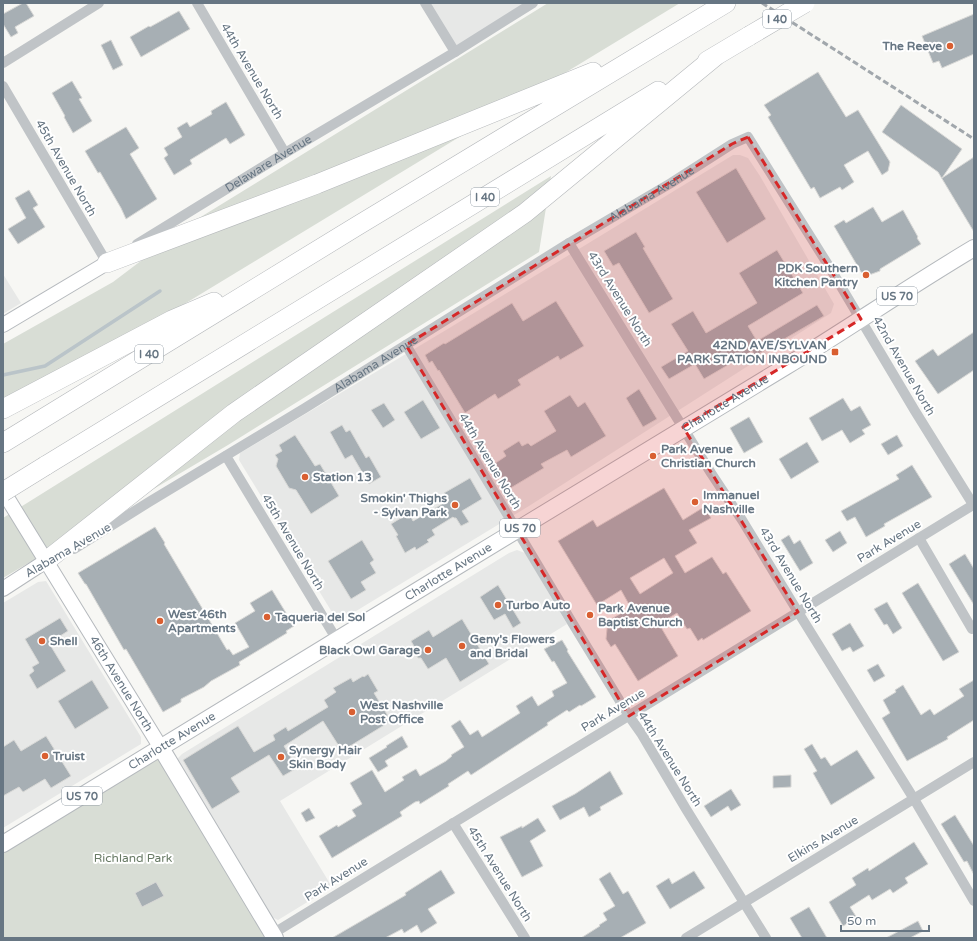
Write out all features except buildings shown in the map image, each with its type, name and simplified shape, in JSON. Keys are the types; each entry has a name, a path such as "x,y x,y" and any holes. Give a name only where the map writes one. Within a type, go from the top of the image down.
{"highway":[{"name":"I 40","path":"3,443 275,276 726,3"},
{"name":"I 40","path":"3,491 804,3"},
{"path":"107,263 318,184 646,51"},
{"path":"46,561 234,413 525,213 717,55"},
{"path":"5,408 172,320 275,276"}],"main road":[{"name":"Charlotte Avenue","path":"3,844 683,427 840,333 974,248"},
{"name":"Delaware Avenue","path":"3,325 107,263"},
{"name":"46th Avenue North","path":"3,491 161,748 271,937"},
{"name":"Alabama Avenue","path":"3,589 46,561"}],"street":[{"path":"3,63 99,3"},
{"name":"44th Avenue North","path":"197,3 286,153"},
{"path":"425,3 455,52"},
{"name":"Delaware Avenue","path":"107,263 533,3"},
{"name":"45th Avenue North","path":"3,86 107,263"},
{"name":"Alabama Avenue","path":"46,561 72,551 570,243 671,183 732,144 748,137"},
{"name":"42nd Avenue North","path":"748,137 806,228 915,411 974,506"},
{"name":"43rd Avenue North","path":"570,243 914,799 974,901"},
{"name":"44th Avenue North","path":"406,345 573,624 766,938"},
{"name":"45th Avenue North","path":"226,456 337,640"},
{"name":"Park Avenue","path":"271,937 453,823 919,538 974,506"},
{"path":"919,538 972,629"},
{"name":"Elkins Avenue","path":"686,938 974,762"},
{"name":"45th Avenue North","path":"453,823 525,938"}],"highlighted area":[{"path":"748,137 861,319 683,427 798,612 629,716 406,345 732,144"}],"shaded area":[{"path":"424,3 533,3 455,52"},
{"path":"733,155 740,155 748,158 760,176 834,304 831,313 529,506 338,622 239,460 240,453 446,330"},
{"path":"3,274 21,303 3,314"},
{"path":"517,550 525,553 567,624 280,801 332,887 278,920 272,917 176,760 182,754 509,553"},
{"path":"46,581 141,737 141,744 3,828 3,603 38,582"}],"green space":[{"path":"548,3 680,3 158,320 3,399 3,344 113,282 191,223"},
{"path":"551,176 539,252 228,445 3,578 3,518"},
{"name":"Richland Park","path":"161,748 266,938 3,938 3,844"}],"waterway":[{"path":"3,375 45,366 160,291"}],"railway":[{"path":"762,3 974,139"}],"place":[{"name":"The Reeve","path":"950,46"},
{"name":"PDK Southern Kitchen Pantry","path":"866,275"},
{"name":"42ND AVE/SYLVAN PARK STATION INBOUND","path":"835,352"},
{"name":"Park Avenue Christian Church","path":"653,456"},
{"name":"Station 13","path":"305,477"},
{"name":"Immanuel Nashville","path":"695,502"},
{"name":"Smokin' Thighs - Sylvan Park","path":"455,505"},
{"name":"Turbo Auto","path":"498,605"},
{"name":"Park Avenue Baptist Church","path":"590,615"},
{"name":"Taqueria del Sol","path":"267,617"},
{"name":"West 46th Apartments","path":"160,621"},
{"name":"Shell","path":"42,641"},
{"name":"Geny's Flowers and Bridal","path":"462,646"},
{"name":"Black Owl Garage","path":"428,650"},
{"name":"West Nashville Post Office","path":"352,712"},
{"name":"Truist","path":"45,756"},
{"name":"Synergy Hair Skin Body","path":"281,757"}]}
